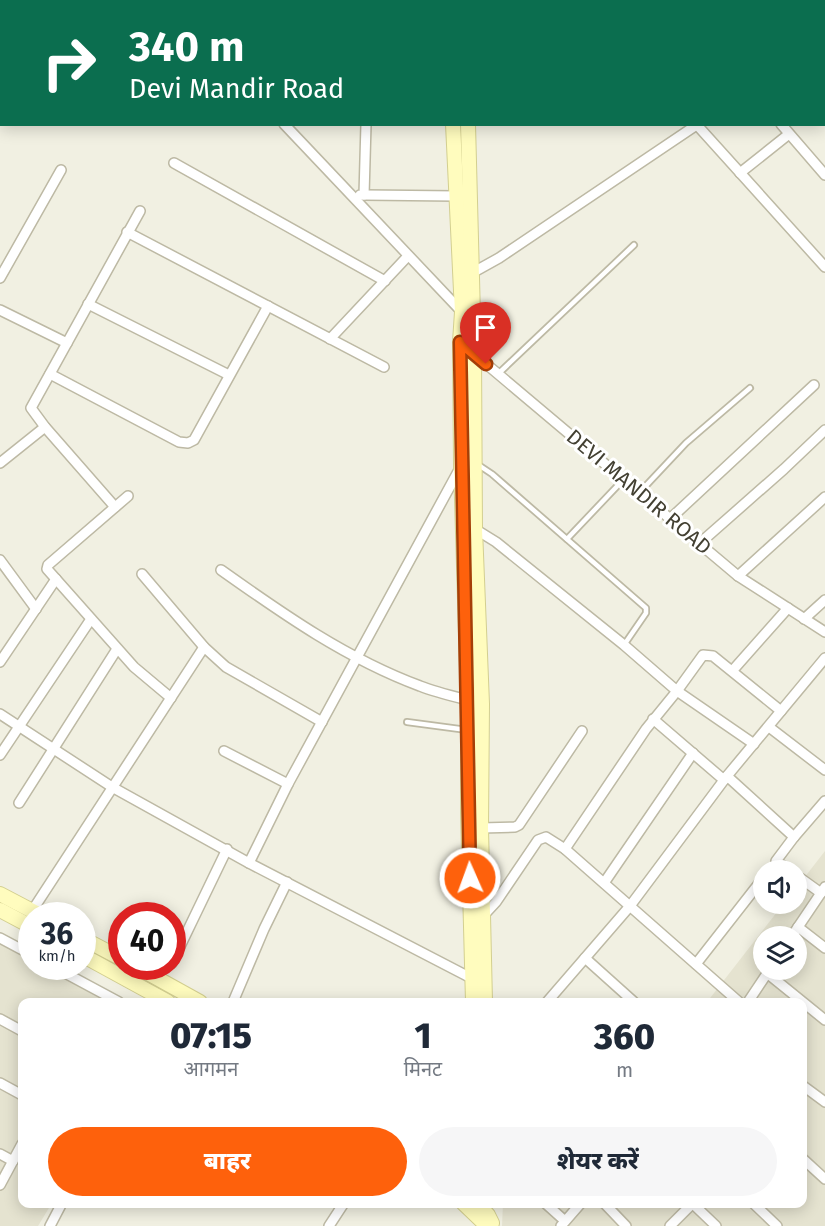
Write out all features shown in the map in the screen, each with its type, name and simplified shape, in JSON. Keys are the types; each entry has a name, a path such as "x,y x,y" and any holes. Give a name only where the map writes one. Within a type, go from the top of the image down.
{"street":[{"path":"286,126 473,324"},
{"path":"364,195 366,126"},
{"path":"453,126 462,312 460,342 475,529 473,998"},
{"path":"468,126 474,354 468,464 468,700 475,731 481,828 485,998"},
{"path":"681,126 686,133"},
{"path":"472,273 696,126"},
{"path":"699,126 825,267"},
{"path":"783,126 825,175"},
{"path":"740,173 789,134"},
{"path":"815,164 825,156"},
{"path":"174,163 385,281"},
{"path":"0,278 61,170"},
{"path":"351,195 456,196"},
{"path":"116,507 31,408 140,211"},
{"path":"127,232 384,367"},
{"path":"330,339 408,256"},
{"path":"88,304 229,375"},
{"path":"50,374 179,442 188,443 194,440 268,306"},
{"path":"0,310 67,343"},
{"name":"DEVI MANDIR ROAD","path":"460,342 738,576 825,632"},
{"path":"670,518 814,385"},
{"path":"0,464 45,427"},
{"path":"700,543 825,430"},
{"path":"249,863 288,784 357,657 468,464"},
{"path":"128,496 47,568 134,667 171,698"},
{"path":"738,576 825,497"},
{"path":"475,529 496,542 624,645 677,691 754,744"},
{"path":"0,560 36,609"},
{"path":"221,570 291,620 357,657 420,686 468,700"},
{"path":"142,574 204,647 226,667 322,722"},
{"path":"0,662 56,579"},
{"path":"804,619 825,600"},
{"path":"733,670 788,608"},
{"path":"0,755 91,619"},
{"path":"43,902 112,787 204,647"},
{"path":"18,803 117,649"},
{"path":"565,849 653,719 703,656 713,656 733,670 781,711"},
{"path":"550,998 630,906 726,778 825,658"},
{"path":"0,714 112,787 249,863 473,979"},
{"path":"653,719 794,837"},
{"path":"768,727 825,771"},
{"path":"481,828 519,825 582,731"},
{"path":"224,751 288,784"},
{"path":"604,883 693,753"},
{"path":"777,860 825,801"},
{"path":"472,925 496,902 538,840 546,837 565,849 734,998"},
{"path":"186,935 227,849"},
{"path":"799,926 823,890 807,881"},
{"path":"234,998 287,882"},
{"path":"696,964 753,892"},
{"path":"0,894 18,904"},
{"path":"0,910 18,920"},
{"path":"807,934 825,948"},
{"path":"0,938 18,948"},
{"path":"585,958 630,998"},
{"path":"96,962 173,998"},
{"path":"78,980 112,998"},
{"path":"751,998 763,980"},
{"path":"779,980 800,998"},
{"path":"163,981 173,998"},
{"path":"807,1004 825,1020"},
{"path":"0,1019 18,1029"},
{"path":"0,1083 18,1093"},
{"path":"807,1089 825,1102"},
{"path":"0,1185 18,1152"},
{"path":"0,1154 13,1161"},
{"path":"807,1163 825,1179"},
{"path":"50,1226 59,1208"},
{"path":"329,1226 341,1208"},
{"path":"549,1208 563,1224 577,1208"},
{"path":"608,1208 627,1226"},
{"path":"670,1226 688,1208"},
{"path":"698,1208 716,1226"},
{"path":"758,1208 777,1226"}],"lane":[{"path":"498,374 634,245"},
{"path":"640,492 686,443 750,388"},
{"path":"468,464 492,474 646,608 646,613 624,645"},
{"path":"567,539 624,478"},
{"path":"407,722 475,731"}],"shaded area":[{"path":"825,851 825,1226 502,1226 503,1208 807,1208 807,998 710,998 753,943 753,980 807,980 807,926 766,926 775,914 807,914 807,874"},
{"path":"0,939 18,949 18,980 77,980 111,998 18,998 18,1208 49,1208 38,1226 0,1226"}],"route":[{"path":"470,878 460,342 486,364"}]}
